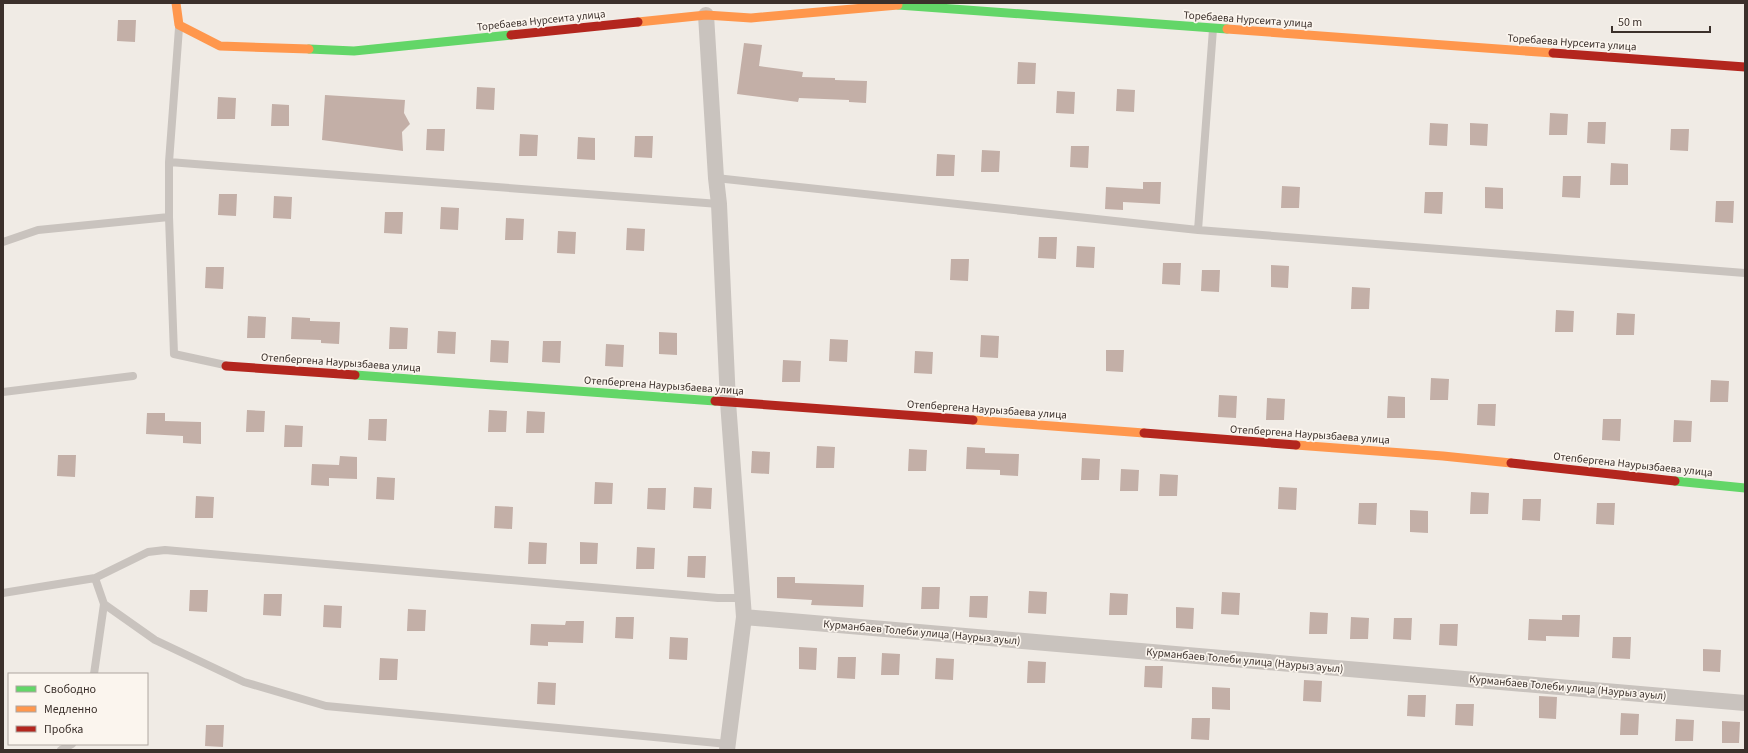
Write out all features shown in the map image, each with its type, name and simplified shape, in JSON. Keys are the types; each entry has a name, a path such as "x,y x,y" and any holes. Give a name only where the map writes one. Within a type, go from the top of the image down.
{"street":[{"path":"176,3 179,25"},
{"name":"Торебаева Нурсеита улица","path":"179,25 220,46 354,52 706,16 751,10 899,5 1745,67"},
{"path":"706,16 719,204 728,402 744,617 728,747"},
{"name":"Отепбергена Наурызбаева улица","path":"226,366 1443,456 1745,488"},
{"name":"Курманбаев Толеби улица (Наурыз ауыл)","path":"744,617 1745,702"}],"lane":[{"path":"179,25 169,162 169,217 174,354 226,366"},
{"path":"1198,230 1213,28"},
{"path":"169,162 719,204"},
{"path":"716,178 1198,230 1745,273"},
{"path":"3,242 38,230 169,217"},
{"path":"3,392 132,376"},
{"path":"3,593 95,578 148,552 165,550 718,598 743,598"},
{"path":"94,673 104,604 95,578"},
{"path":"104,604 155,640 244,682 326,706 728,747"},
{"path":"61,750 70,745"}],"building":[{"path":"118,20 136,20 135,42 117,41"},
{"path":"744,43 762,45 759,66 803,72 802,77 867,81 866,103 849,102 849,100 799,98 798,102 737,94"},
{"path":"1018,62 1036,63 1035,84 1017,84"},
{"path":"477,87 495,88 494,110 476,109"},
{"path":"1117,89 1135,90 1134,112 1116,111"},
{"path":"1057,91 1075,92 1074,114 1056,113"},
{"path":"325,95 405,100 404,113 410,124 402,132 403,151 322,140"},
{"path":"218,97 236,98 235,119 217,119"},
{"path":"272,104 289,105 289,126 271,126"},
{"path":"1550,113 1568,114 1567,135 1549,135"},
{"path":"1588,122 1606,122 1605,144 1587,143"},
{"path":"1430,123 1448,124 1447,146 1429,145"},
{"path":"1470,123 1488,124 1487,146 1470,145"},
{"path":"427,129 445,129 444,151 426,150"},
{"path":"1671,129 1689,129 1688,151 1670,150"},
{"path":"520,134 538,135 537,156 519,156"},
{"path":"635,136 653,136 652,158 634,157"},
{"path":"578,137 595,138 595,160 577,159"},
{"path":"1071,146 1089,146 1088,168 1070,167"},
{"path":"982,150 1000,151 999,172 981,172"},
{"path":"937,154 955,155 954,176 936,176"},
{"path":"1611,163 1628,164 1628,185 1610,185"},
{"path":"1563,176 1581,176 1580,198 1562,197"},
{"path":"1143,182 1161,182 1160,204 1123,202 1123,210 1105,209 1106,187 1143,189"},
{"path":"1282,186 1300,187 1299,208 1281,208"},
{"path":"1485,187 1503,188 1503,209 1485,208"},
{"path":"1425,192 1443,192 1442,214 1424,213"},
{"path":"219,194 237,194 236,216 218,215"},
{"path":"274,196 292,197 291,219 273,218"},
{"path":"1716,201 1734,201 1733,223 1715,222"},
{"path":"441,207 459,208 458,230 440,229"},
{"path":"385,212 403,212 402,234 384,233"},
{"path":"506,218 524,219 523,240 505,240"},
{"path":"627,228 645,229 644,251 626,250"},
{"path":"558,231 576,232 575,254 557,253"},
{"path":"1039,237 1057,237 1056,259 1038,258"},
{"path":"1077,246 1095,247 1094,268 1076,267"},
{"path":"951,259 969,259 968,281 950,280"},
{"path":"1163,263 1181,263 1180,285 1162,284"},
{"path":"1271,265 1289,266 1288,288 1271,287"},
{"path":"206,267 224,267 223,289 205,288"},
{"path":"1202,270 1220,270 1219,292 1201,291"},
{"path":"1352,287 1370,288 1369,309 1351,309"},
{"path":"1556,310 1574,311 1573,332 1555,332"},
{"path":"1617,313 1635,314 1634,335 1616,335"},
{"path":"248,316 266,317 265,338 247,338"},
{"path":"292,317 310,318 310,321 340,322 339,344 321,343 321,340 291,339"},
{"path":"390,327 408,328 407,349 389,349"},
{"path":"438,331 456,332 455,354 437,353"},
{"path":"659,332 677,333 677,355 659,354"},
{"path":"981,335 999,336 998,358 980,357"},
{"path":"830,339 848,340 847,362 829,361"},
{"path":"491,340 509,341 508,363 490,362"},
{"path":"543,341 561,341 560,363 542,362"},
{"path":"606,344 624,345 623,367 605,366"},
{"path":"1106,350 1124,350 1123,372 1106,371"},
{"path":"915,351 933,352 932,374 914,373"},
{"path":"783,360 801,361 800,382 782,382"},
{"path":"1431,378 1449,379 1448,400 1430,400"},
{"path":"1711,380 1729,381 1728,402 1710,402"},
{"path":"1219,395 1237,396 1236,418 1218,417"},
{"path":"1388,396 1405,397 1405,418 1387,418"},
{"path":"1267,398 1285,399 1284,420 1266,420"},
{"path":"1478,404 1496,404 1495,426 1477,425"},
{"path":"247,410 265,411 264,432 246,432"},
{"path":"489,410 507,411 506,432 488,432"},
{"path":"527,411 545,412 544,433 526,433"},
{"path":"147,413 165,413 165,421 201,422 201,444 183,443 183,436 146,434"},
{"path":"369,419 387,419 386,441 368,440"},
{"path":"1603,419 1621,419 1620,441 1602,440"},
{"path":"1674,420 1692,421 1691,442 1673,442"},
{"path":"285,425 303,426 302,447 284,447"},
{"path":"817,446 835,447 834,468 816,468"},
{"path":"967,447 985,448 985,453 1019,454 1018,476 1000,475 1000,470 966,469"},
{"path":"909,449 927,450 926,471 908,471"},
{"path":"752,451 770,452 769,474 751,473"},
{"path":"58,455 76,455 75,477 57,476"},
{"path":"340,456 357,457 357,479 329,478 329,486 311,485 312,464 339,465"},
{"path":"1082,458 1100,459 1099,480 1081,480"},
{"path":"1121,469 1139,470 1138,491 1120,491"},
{"path":"1160,474 1178,475 1177,496 1159,496"},
{"path":"377,477 395,478 394,500 376,499"},
{"path":"595,482 613,483 612,504 594,504"},
{"path":"694,487 712,488 711,509 693,508"},
{"path":"1279,487 1297,488 1296,510 1278,509"},
{"path":"648,488 666,488 665,510 647,509"},
{"path":"1471,492 1489,493 1488,514 1470,514"},
{"path":"196,496 214,497 213,518 195,518"},
{"path":"1523,499 1541,499 1540,521 1522,520"},
{"path":"1359,503 1377,503 1376,525 1358,524"},
{"path":"1597,503 1615,503 1614,525 1596,524"},
{"path":"495,506 513,507 512,529 494,528"},
{"path":"1410,510 1428,511 1428,533 1410,532"},
{"path":"529,542 547,543 546,564 528,564"},
{"path":"580,542 598,543 597,564 580,564"},
{"path":"637,547 655,548 654,569 636,569"},
{"path":"688,556 706,556 705,578 687,577"},
{"path":"777,577 795,577 795,583 864,585 863,607 811,605 812,600 777,598"},
{"path":"922,587 940,587 939,609 921,609"},
{"path":"190,590 208,590 207,612 189,611"},
{"path":"1029,591 1047,592 1046,614 1028,613"},
{"path":"1222,592 1240,593 1239,615 1221,614"},
{"path":"1110,593 1128,594 1127,615 1109,615"},
{"path":"264,594 282,594 281,616 263,615"},
{"path":"970,596 988,596 987,618 969,617"},
{"path":"324,605 342,606 341,628 323,627"},
{"path":"1176,607 1194,608 1193,629 1176,628"},
{"path":"408,609 426,610 425,631 407,631"},
{"path":"1310,612 1328,613 1327,634 1309,634"},
{"path":"1562,615 1580,615 1579,637 1546,636 1546,641 1528,640 1529,619 1562,620"},
{"path":"616,617 634,617 633,639 615,638"},
{"path":"1351,617 1369,618 1368,639 1350,639"},
{"path":"1394,618 1412,618 1411,640 1393,639"},
{"path":"566,621 584,621 583,643 548,642 548,646 530,645 531,624 565,625"},
{"path":"1440,624 1458,624 1457,646 1439,645"},
{"path":"670,637 688,638 687,660 669,659"},
{"path":"1613,637 1631,637 1630,659 1612,658"},
{"path":"799,647 817,648 816,670 799,669"},
{"path":"1703,649 1721,650 1720,672 1703,671"},
{"path":"882,653 900,654 899,675 881,675"},
{"path":"838,657 856,657 855,679 837,678"},
{"path":"380,658 398,659 397,680 379,680"},
{"path":"936,658 954,659 953,680 935,679"},
{"path":"1028,661 1046,662 1045,683 1027,683"},
{"path":"1145,666 1163,666 1162,688 1144,687"},
{"path":"1304,680 1322,681 1321,702 1303,701"},
{"path":"538,682 556,683 555,705 537,704"},
{"path":"1212,687 1230,688 1230,710 1212,709"},
{"path":"1408,695 1426,695 1425,717 1407,716"},
{"path":"1539,696 1557,697 1556,719 1539,718"},
{"path":"1456,704 1474,704 1473,726 1455,725"},
{"path":"1621,713 1639,714 1638,735 1620,735"},
{"path":"1192,718 1210,718 1209,740 1191,739"},
{"path":"1676,719 1694,720 1693,741 1675,741"},
{"path":"1722,721 1740,722 1739,743 1722,743"},
{"path":"206,725 224,725 223,747 205,746"}],"traffic: fast":[{"path":"898,5 1227,29"},
{"path":"309,49 354,51 511,35"},
{"path":"355,375 715,401"},
{"path":"1675,481 1745,488"}],"traffic: slow":[{"path":"176,3 179,25 220,46 309,49"},
{"path":"638,22 706,15 751,18 898,5"},
{"path":"1227,29 1553,53"},
{"path":"973,420 1144,433"},
{"path":"1296,445 1443,456 1511,463"}],"traffic: jam":[{"path":"511,35 638,22"},
{"path":"1553,53 1745,67"},
{"path":"226,366 355,375"},
{"path":"715,401 973,420"},
{"path":"1144,433 1296,445"},
{"path":"1511,463 1675,481"}]}
